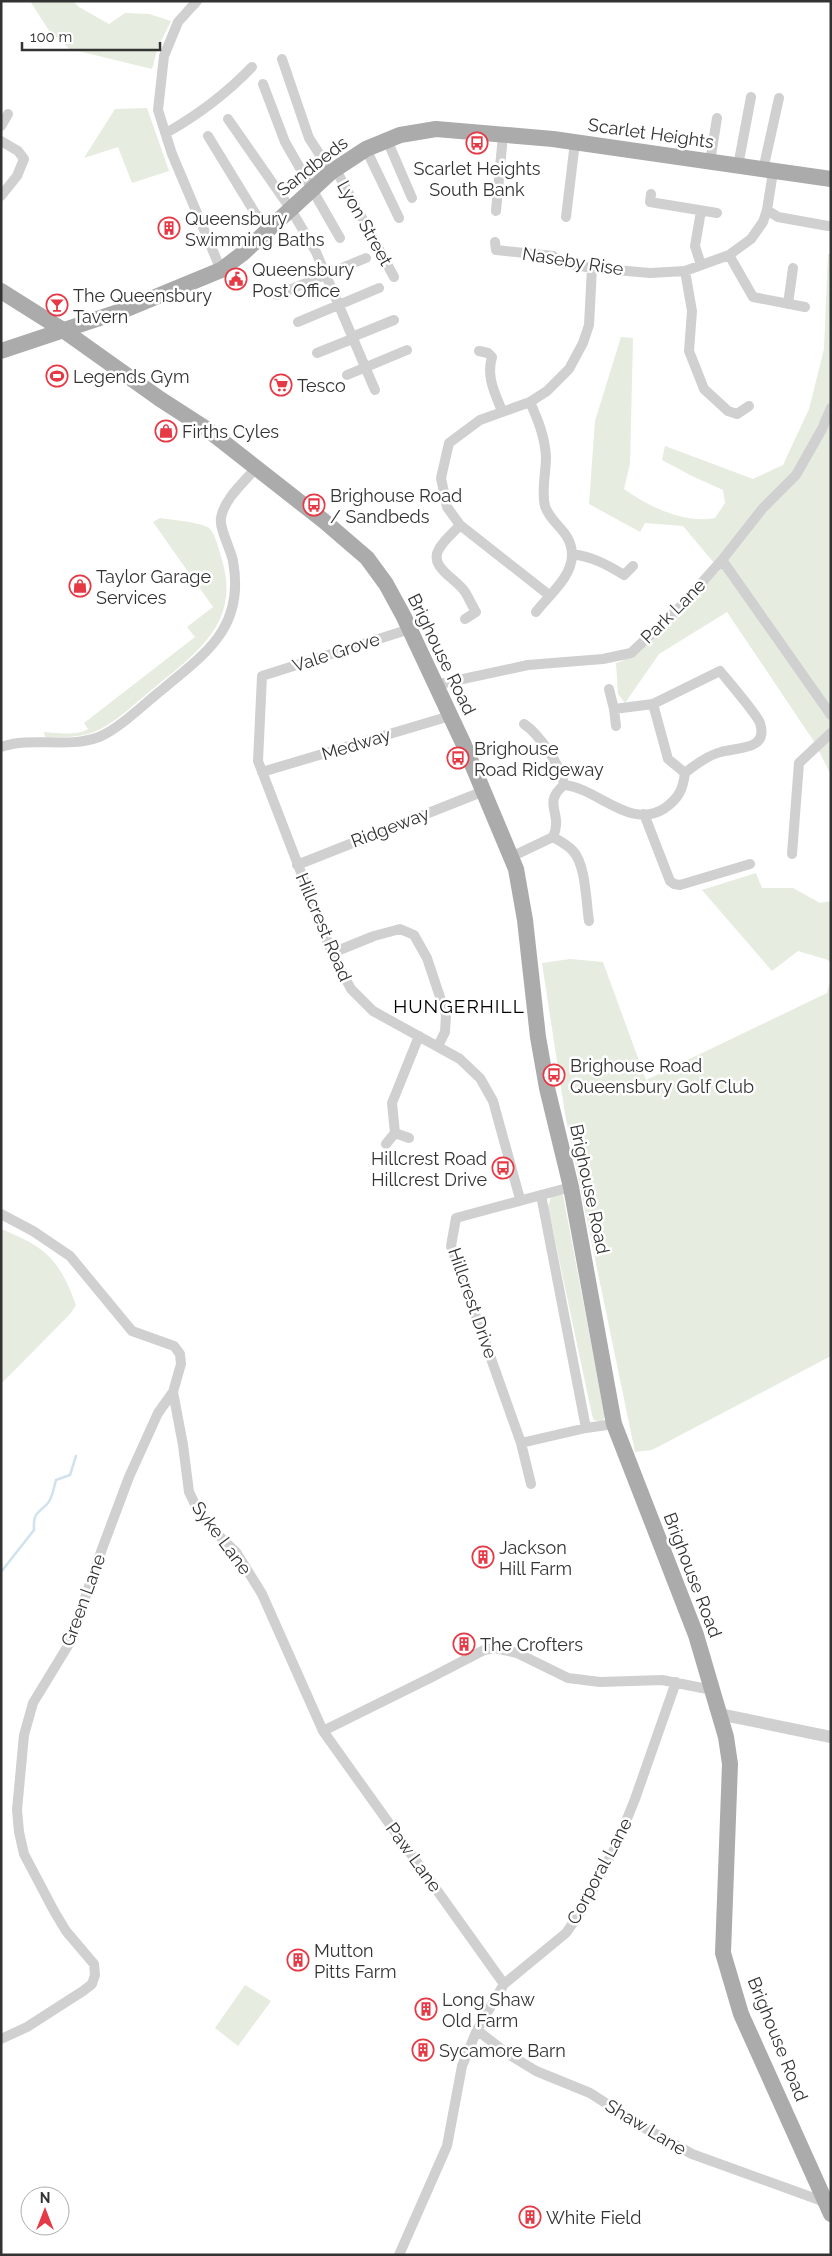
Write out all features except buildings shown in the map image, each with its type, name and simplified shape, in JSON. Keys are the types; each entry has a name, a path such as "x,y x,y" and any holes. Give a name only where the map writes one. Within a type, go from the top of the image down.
{"main road":[{"name":"Sandbeds","path":"1,351 124,310 221,270 334,171 352,156 366,149 400,135 436,129 466,132"},
{"name":"Scarlet Heights","path":"466,132 575,142 831,180"},
{"name":"Brighouse Road","path":"1,291 63,330 160,399 208,430 324,521 366,558 386,584 410,629 484,791 516,869 525,920 538,1036 547,1088 571,1187 614,1424 696,1635 719,1714 730,1764 723,1953 741,2014 829,2208"}],"street":[{"path":"197,1 178,22 164,56 158,110 172,154 221,270"},
{"name":"Lyon Street","path":"282,59 309,138 334,171 394,277"},
{"path":"166,133 195,117 230,89 252,67"},
{"path":"263,84 285,142 340,238"},
{"path":"738,166 751,97"},
{"name":"Naseby Rise","path":"495,249 553,256 563,263 592,268 650,273 685,271 729,255 751,239 763,222 767,210 768,171 779,98"},
{"path":"1,126 8,114"},
{"path":"710,162 718,118"},
{"path":"228,119 290,208 316,252 375,390"},
{"path":"496,211 503,135"},
{"path":"208,136 255,213 268,229"},
{"path":"387,140 412,198"},
{"path":"1,141 18,150 24,159 17,176 1,196"},
{"path":"566,217 575,142"},
{"path":"366,149 399,218"},
{"path":"651,194 650,202 717,213"},
{"path":"767,210 778,217 828,226"},
{"path":"701,211 695,246 701,265"},
{"path":"729,255 753,297 804,307"},
{"path":"277,294 366,258"},
{"path":"549,595 460,525 448,507 441,478 449,443 472,426 502,411 530,402 559,380 569,369 583,343 589,325 592,268"},
{"path":"788,304 793,268"},
{"path":"685,271 692,311 689,351 704,389 728,411 737,414 749,406"},
{"path":"298,322 378,288"},
{"path":"317,353 394,320"},
{"path":"347,375 407,350"},
{"path":"479,351 488,353 492,357 490,380 502,411"},
{"path":"530,402 543,434 545,445 543,497 546,508 550,517 564,531 572,554 567,574 536,612"},
{"name":"Park Lane","path":"435,685 528,665 603,659 631,653 679,608 722,560 763,508 796,475 822,429 831,408"},
{"path":"1,747 17,743 78,743 102,736 196,663 219,640 232,613 236,585 233,561 220,519 226,503 256,468"},
{"path":"460,525 438,550 437,561 443,571 455,580 465,592 476,612 465,619"},
{"path":"572,554 603,561 624,575 633,566"},
{"path":"722,560 831,715"},
{"name":"Vale Grove","path":"262,676 410,629"},
{"path":"511,857 553,837 557,829 553,802 555,793 564,785 574,786 610,805 633,814 653,815 678,797 683,786 685,772 697,763 721,752 747,749 756,743 760,735 760,723 720,671 653,704 614,709"},
{"name":"Hillcrest Road","path":"262,676 258,761 332,954 351,989 373,1011 438,1046 460,1060 480,1078 493,1100 520,1199"},
{"path":"609,689 616,726"},
{"path":"653,704 668,759 685,772"},
{"name":"Medway","path":"262,772 450,716"},
{"path":"531,726 554,759 564,777 564,785"},
{"path":"792,854 800,763 831,734"},
{"name":"Ridgeway","path":"297,865 484,791"},
{"path":"644,814 670,881 674,884 680,885 750,864"},
{"path":"553,837 573,851 578,858 582,870 589,921"},
{"path":"332,954 374,936 400,929 414,935 427,958 446,1015 445,1032 438,1046"},
{"path":"396,1133 392,1104 419,1036"},
{"path":"396,1133 410,1138"},
{"path":"386,1144 396,1133"},
{"name":"Hillcrest Drive","path":"531,1484 521,1443 450,1246 456,1218 520,1199 571,1187"},
{"path":"541,1195 586,1428"},
{"path":"1,1214 33,1231 70,1256 132,1331 174,1346 180,1354 181,1364 173,1392"},
{"name":"Syke Lane","path":"173,1392 183,1445 188,1492 199,1512 212,1529 236,1552 262,1594 323,1731"},
{"name":"Green Lane","path":"1,2040 27,2027 83,1991 92,1984 95,1975 94,1964 66,1931 24,1854 16,1810 19,1766 27,1719 33,1703 70,1644 129,1477 158,1413 173,1392"},
{"path":"521,1443 586,1428 614,1424"},
{"path":"323,1731 484,1650 495,1648 516,1653 568,1678 600,1682 662,1680 712,1690"},
{"name":"Corporal Lane","path":"399,2255 447,2146 462,2066 476,2030 504,1984 566,1933 580,1913 616,1846 635,1799 676,1682"},
{"path":"719,1714 831,1737"},
{"name":"Paw Lane","path":"323,1731 504,1984"},
{"name":"Shaw Lane","path":"476,2030 505,2052 536,2071 590,2093 642,2127 684,2150 829,2208"}],"shaded area":[{"path":"30,1 73,1 79,7 109,24 125,13 149,14 171,21 158,47 152,69 70,49 50,32"},
{"path":"147,108 169,171 132,183 118,147 84,158 115,109"},
{"path":"828,254 831,254 831,775 815,743 727,612 659,654 625,703 618,694 616,663 626,659 654,637 720,570 683,526 645,523 640,532 589,504 595,421 621,337 633,338 630,464 624,489 668,513 692,519 715,518 725,503 723,490 662,460 665,446 753,479 783,465 809,409 824,349"},
{"path":"160,518 199,524 209,528 214,534 222,560 226,583 225,603 219,621 209,637 196,652 116,720 101,729 82,735 45,737 44,732 73,733 88,729 84,723 195,637 187,627 213,607 153,522"},
{"path":"756,873 762,888 793,888 820,903 831,901 831,964 828,960 798,951 772,971 702,890"},
{"path":"570,959 603,962 646,1080 827,993 831,979 831,1356 652,1450 635,1452 565,1114 542,963"},
{"path":"559,1194 563,1195 605,1417 602,1422 594,1420 592,1415 548,1207 551,1197"},
{"path":"1,1229 29,1242 49,1256 57,1265 76,1305 71,1313 1,1384"},
{"path":"245,1985 271,2001 238,2046 215,2028"}],"waterway":[{"path":"1,1572 34,1530 35,1516 50,1501 56,1480 70,1475 76,1456"}],"place":[{"name":"Scarlet Heights South Bank","path":"477,143"},
{"name":"Queensbury Swimming Baths","path":"169,228"},
{"name":"Queensbury Post Office","path":"236,279"},
{"name":"The Queensbury Tavern","path":"57,305"},
{"name":"Legends Gym","path":"57,376"},
{"name":"Tesco","path":"281,385"},
{"name":"Firths Cyles","path":"166,431"},
{"name":"Brighouse Road / Sandbeds","path":"314,505"},
{"name":"Taylor Garage Services","path":"80,586"},
{"name":"Brighouse Road Ridgeway","path":"458,758"},
{"name":"Brighouse Road Queensbury Golf Club","path":"554,1075"},
{"name":"Hillcrest Road Hillcrest Drive","path":"503,1168"},
{"name":"Jackson Hill Farm","path":"483,1557"},
{"name":"The Crofters","path":"464,1644"},
{"name":"Mutton Pitts Farm","path":"298,1960"},
{"name":"Long Shaw Old Farm","path":"426,2009"},
{"name":"Sycamore Barn","path":"423,2050"},
{"name":"White Field","path":"530,2217"}],"district":[{"name":"HUNGERHILL","path":"459,1006"}]}
